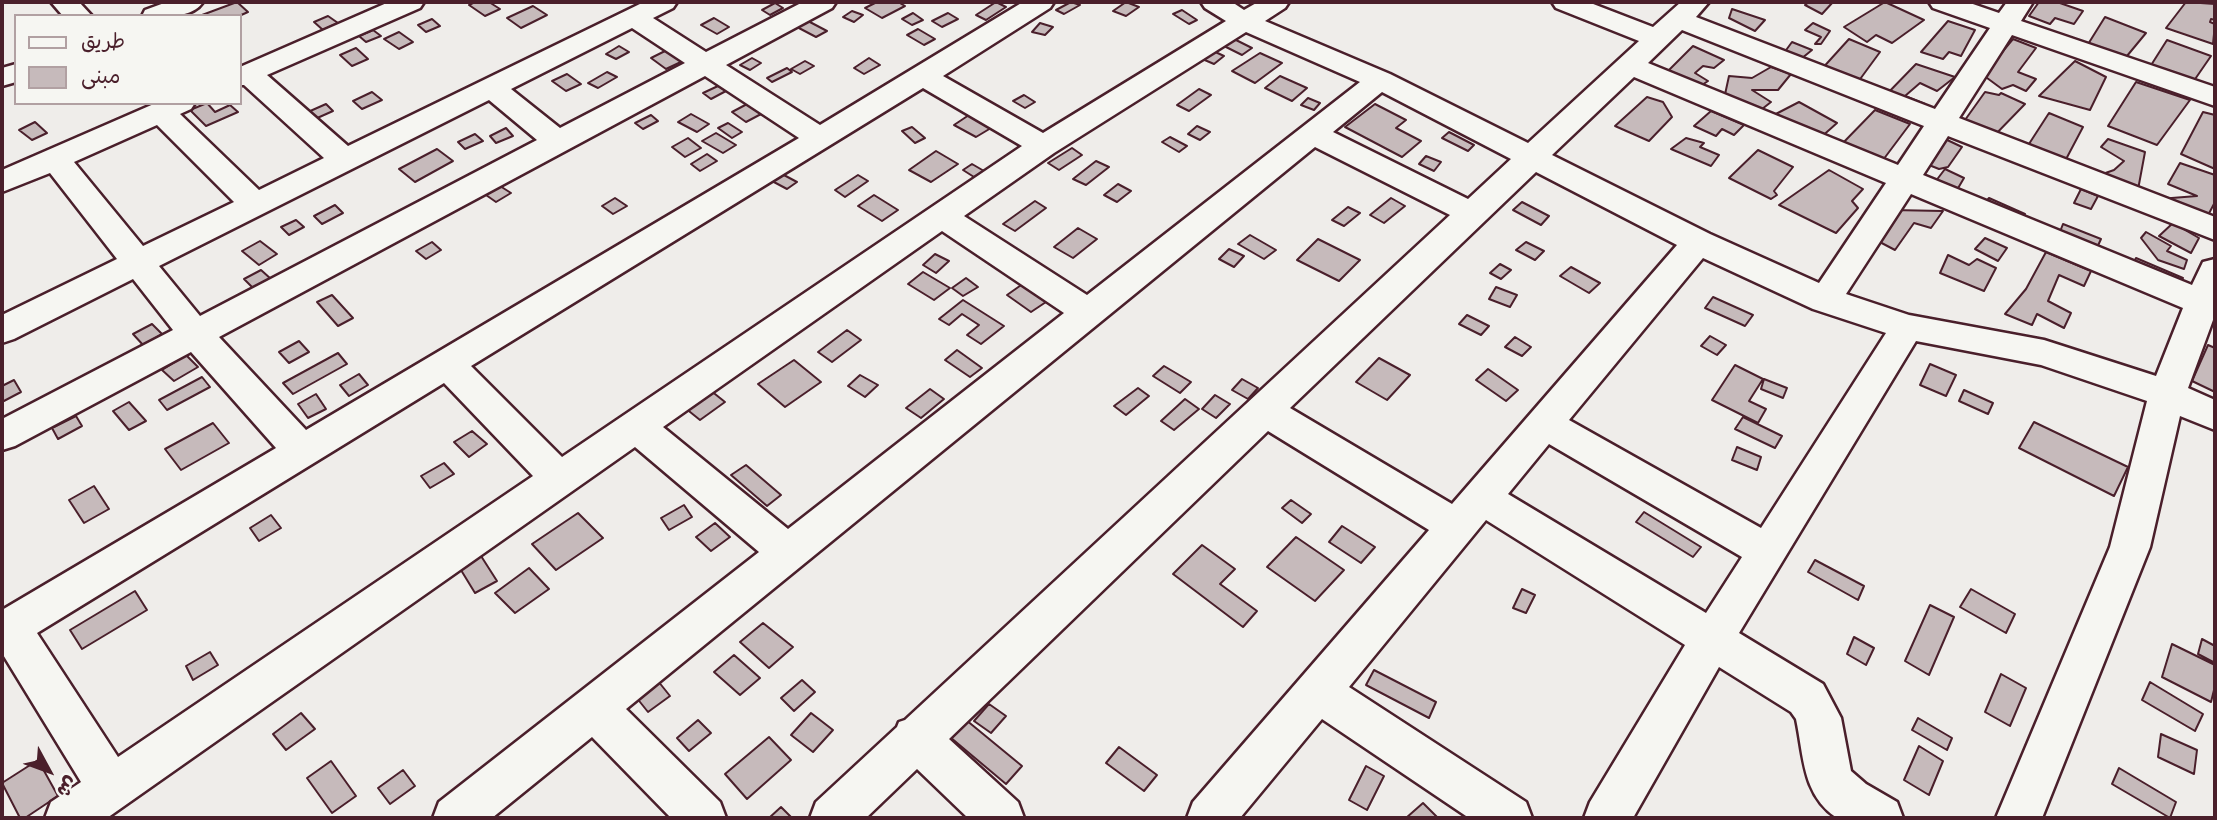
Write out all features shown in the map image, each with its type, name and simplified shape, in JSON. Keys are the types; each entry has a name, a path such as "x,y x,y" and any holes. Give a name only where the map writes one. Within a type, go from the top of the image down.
{"street":[{"path":"64,2 77,14"},
{"path":"160,14 190,2"},
{"path":"348,2 371,20"},
{"path":"345,160 244,75 411,2"},
{"path":"2,330 664,2"},
{"path":"2,436 823,2"},
{"path":"112,789 5,630 923,76 1041,2"},
{"path":"68,818 1043,146 1228,11 1276,2"},
{"path":"1565,2 1677,20 2215,229"},
{"path":"1942,2 2012,12 2215,97"},
{"path":"1228,11 1380,80 1698,242 1825,300 1907,327 2044,353 2167,394 2215,416"},
{"path":"1825,300 2012,12"},
{"path":"633,17 820,138"},
{"path":"832,818 1677,20"},
{"path":"1629,65 2209,305"},
{"path":"923,76 1043,146"},
{"path":"456,818 1380,80"},
{"path":"491,88 558,142"},
{"path":"2,182 171,108 255,204"},
{"path":"1314,135 1473,214"},
{"path":"55,159 195,334 301,450"},
{"path":"942,216 1090,313"},
{"path":"1210,818 1698,242"},
{"path":"2019,818 2130,547 2167,394 2209,305 2215,270"},
{"path":"1607,818 1713,638 1907,327"},
{"path":"446,363 560,480"},
{"path":"1265,411 1713,638 1807,698 1816,708 1829,776 1835,786 1843,795 1880,818"},
{"path":"1545,424 1768,552"},
{"path":"637,427 789,554"},
{"path":"1318,691 1509,818"},
{"path":"595,709 703,818"},
{"path":"915,737 1001,818"}],"building":[{"path":"237,2 248,12 242,15 205,14"},
{"path":"489,2 500,9 485,16 469,5"},
{"path":"877,2 898,2 905,6 882,18 865,8"},
{"path":"996,2 1006,7 986,20 976,15"},
{"path":"1071,2 1080,5 1064,14 1056,10"},
{"path":"1126,2 1139,7 1126,16 1113,11"},
{"path":"1809,2 1833,2 1822,14 1805,5"},
{"path":"1885,2 1924,20 1892,43 1876,35 1867,42 1844,27"},
{"path":"2039,2 2057,2 2083,11 2074,24 2055,18 2050,24 2029,16"},
{"path":"2186,2 2215,4 2215,20 2211,19 2210,22 2215,24 2213,44 2166,28"},
{"path":"775,3 783,8 770,15 762,10"},
{"path":"533,6 547,15 521,28 507,18"},
{"path":"1732,9 1765,20 1755,31 1729,18"},
{"path":"1182,10 1197,20 1189,24 1173,14"},
{"path":"852,11 863,15 854,22 843,17"},
{"path":"913,13 923,20 912,25 902,19"},
{"path":"948,13 958,19 942,27 932,21"},
{"path":"328,16 338,23 323,30 314,22"},
{"path":"2105,17 2146,33 2122,62 2085,49"},
{"path":"714,18 729,27 717,34 701,25"},
{"path":"432,19 440,26 426,32 418,25"},
{"path":"808,21 827,31 816,37 797,27"},
{"path":"1948,21 1975,30 1961,56 1949,52 1943,59 1921,52"},
{"path":"1040,23 1053,27 1045,35 1032,32"},
{"path":"1813,23 1830,31 1821,44 1815,44 1821,37 1805,30"},
{"path":"918,29 935,39 924,45 907,35"},
{"path":"373,30 381,36 366,42 359,36"},
{"path":"399,32 413,42 399,49 384,39"},
{"path":"1230,37 1252,48 1242,55 1220,44"},
{"path":"1849,39 1880,52 1855,86 1820,71"},
{"path":"2013,39 2036,48 2018,72 2036,79 2026,91 2013,85 2002,89 1983,75"},
{"path":"2167,40 2211,56 2191,85 2148,70"},
{"path":"1792,42 1812,50 1796,63 1781,57"},
{"path":"619,46 629,52 616,59 606,54"},
{"path":"1693,46 1724,60 1714,68 1703,66 1695,73 1708,81 1696,89 1664,75"},
{"path":"356,48 368,59 352,66 340,55"},
{"path":"667,50 683,61 666,69 651,58"},
{"path":"1211,50 1224,56 1214,64 1200,58"},
{"path":"1260,53 1282,63 1255,83 1232,71"},
{"path":"752,58 761,63 750,70 740,65"},
{"path":"869,58 880,65 864,74 854,68"},
{"path":"805,61 814,66 800,74 791,69"},
{"path":"2075,61 2106,77 2090,110 2039,96"},
{"path":"1916,64 1955,77 1937,91 1920,83 1905,96 1925,104 1918,111 1884,97"},
{"path":"1771,67 1791,74 1778,90 1752,90 1771,102 1757,113 1724,99 1729,76 1752,78"},
{"path":"787,68 792,72 772,82 767,78"},
{"path":"607,72 617,77 598,88 588,83"},
{"path":"567,74 581,84 566,91 552,81"},
{"path":"1280,76 1307,88 1292,101 1265,88"},
{"path":"2136,82 2190,100 2157,145 2108,126"},
{"path":"718,86 726,91 711,99 703,93"},
{"path":"1199,89 1211,95 1189,111 1177,105"},
{"path":"372,92 382,100 362,109 353,101"},
{"path":"1985,92 1999,95 2001,93 2025,104 1992,138 1960,127"},
{"path":"1024,95 1035,102 1025,108 1013,101"},
{"path":"1647,97 1663,102 1672,117 1649,141 1615,126"},
{"path":"1308,98 1320,103 1314,110 1301,105"},
{"path":"1799,102 1837,123 1819,139 1770,117"},
{"path":"749,103 763,113 746,122 732,112"},
{"path":"326,104 333,111 315,119 308,112"},
{"path":"1375,104 1406,120 1396,128 1421,141 1402,157 1345,127"},
{"path":"209,105 215,112 230,105 238,112 206,126 190,110"},
{"path":"1875,110 1910,124 1880,164 1840,146"},
{"path":"1711,111 1744,125 1734,135 1722,129 1716,136 1694,126"},
{"path":"2203,112 2215,115 2215,169 2181,154"},
{"path":"2049,113 2083,127 2064,163 2027,147"},
{"path":"691,114 709,124 697,132 678,122"},
{"path":"651,115 658,121 643,129 635,123"},
{"path":"969,115 991,128 976,137 954,125"},
{"path":"35,122 47,133 32,140 19,130"},
{"path":"728,123 742,132 732,138 718,128"},
{"path":"1197,126 1210,132 1200,140 1188,134"},
{"path":"912,127 925,138 915,143 902,131"},
{"path":"506,128 513,136 496,143 490,136"},
{"path":"1449,132 1474,145 1468,151 1442,138"},
{"path":"716,133 736,145 723,153 702,141"},
{"path":"475,134 483,141 465,149 458,142"},
{"path":"1170,137 1187,146 1179,152 1162,142"},
{"path":"688,138 701,148 685,157 672,147"},
{"path":"1686,138 1704,143 1700,147 1719,155 1711,166 1671,149"},
{"path":"1943,138 1962,147 1948,167 1939,169 1924,163"},
{"path":"2108,139 2145,152 2137,195 2097,176 2114,170 2124,161 2101,147"},
{"path":"1072,148 1082,155 1059,170 1048,163"},
{"path":"437,149 453,161 415,182 399,169"},
{"path":"1758,150 1793,167 1774,191 1777,195 1771,199 1729,178"},
{"path":"936,151 958,164 931,182 909,170"},
{"path":"707,154 717,161 700,171 691,164"},
{"path":"1426,156 1441,162 1434,171 1419,164"},
{"path":"1096,161 1109,167 1086,185 1073,179"},
{"path":"2180,163 2215,175 2215,202 2206,219 2159,199 2197,196 2168,184"},
{"path":"972,164 984,171 974,177 963,170"},
{"path":"1945,169 1964,178 1954,195 1932,186"},
{"path":"1829,170 1863,189 1852,201 1858,208 1836,233 1779,205"},
{"path":"782,174 797,182 787,189 772,181"},
{"path":"858,175 868,181 845,197 835,190"},
{"path":"1118,184 1131,191 1117,202 1104,195"},
{"path":"500,186 511,193 496,202 486,195"},
{"path":"2081,189 2098,196 2091,209 2074,203"},
{"path":"874,195 898,210 882,221 858,206"},
{"path":"615,198 627,206 613,214 602,206"},
{"path":"1391,198 1405,206 1384,223 1370,215"},
{"path":"1989,198 2025,214 2022,221 1982,206"},
{"path":"1035,201 1046,208 1015,231 1003,224"},
{"path":"1522,202 1549,216 1541,225 1513,210"},
{"path":"335,205 343,213 322,224 314,216"},
{"path":"1348,207 1360,213 1344,226 1332,220"},
{"path":"1892,210 1943,211 1931,228 1914,223 1895,250 1874,239"},
{"path":"296,220 304,227 289,235 281,227"},
{"path":"2173,223 2199,238 2191,253 2159,236"},
{"path":"2063,224 2101,239 2095,252 2058,237"},
{"path":"1078,228 1097,239 1073,258 1054,247"},
{"path":"2146,232 2171,246 2167,251 2187,260 2184,269 2158,260 2141,238"},
{"path":"1250,235 1276,250 1264,259 1238,244"},
{"path":"1985,238 2007,248 1998,261 1975,249"},
{"path":"1318,239 1360,260 1339,281 1297,260"},
{"path":"260,241 277,254 259,265 242,251"},
{"path":"432,242 441,250 426,259 416,251"},
{"path":"1526,242 1544,251 1535,260 1516,250"},
{"path":"1229,249 1244,256 1234,267 1219,259"},
{"path":"2046,252 2091,271 2084,286 2059,275 2048,301 2071,313 2064,328 2037,314 2032,325 2005,314 2026,289"},
{"path":"935,254 949,261 936,273 923,265"},
{"path":"1948,255 1969,265 1977,259 1996,268 1984,291 1940,273"},
{"path":"2136,258 2183,278 2174,286 2131,268"},
{"path":"1500,264 1511,270 1501,279 1490,273"},
{"path":"1571,267 1600,283 1589,293 1560,276"},
{"path":"261,270 271,279 254,289 244,279"},
{"path":"923,272 950,288 934,300 908,284"},
{"path":"966,278 978,287 963,296 952,288"},
{"path":"1024,283 1049,300 1031,312 1007,295"},
{"path":"1496,287 1517,295 1510,307 1489,299"},
{"path":"332,295 353,318 338,326 317,302"},
{"path":"1713,297 1753,315 1745,326 1705,308"},
{"path":"963,300 1004,326 981,344 967,335 979,325 962,314 949,325 939,319"},
{"path":"1467,315 1489,326 1481,335 1459,324"},
{"path":"152,324 162,334 143,345 133,334"},
{"path":"847,330 861,340 832,362 818,352"},
{"path":"1710,336 1726,345 1717,355 1701,346"},
{"path":"1515,337 1531,347 1522,356 1505,347"},
{"path":"299,341 309,352 289,363 279,352"},
{"path":"2208,345 2215,348 2215,392 2192,381"},
{"path":"957,350 982,368 970,377 945,360"},
{"path":"338,353 347,364 293,394 283,383"},
{"path":"186,355 198,367 174,381 162,370"},
{"path":"1379,358 1410,375 1387,400 1356,382"},
{"path":"794,360 821,382 785,407 758,384"},
{"path":"1930,364 1956,375 1946,396 1920,385"},
{"path":"1735,365 1763,379 1749,401 1766,409 1758,423 1712,400"},
{"path":"1164,366 1191,382 1180,393 1153,376"},
{"path":"1488,369 1518,390 1506,401 1476,380"},
{"path":"359,374 368,385 349,396 340,385"},
{"path":"860,375 878,385 865,397 848,386"},
{"path":"202,377 210,387 167,410 159,400"},
{"path":"1242,379 1258,388 1248,399 1232,390"},
{"path":"1764,379 1787,388 1783,398 1761,389"},
{"path":"14,380 21,392 2,402 2,386"},
{"path":"705,386 725,402 700,420 679,403"},
{"path":"1138,388 1149,396 1126,415 1114,406"},
{"path":"930,389 944,399 921,418 906,408"},
{"path":"1964,390 1993,403 1988,414 1959,401"},
{"path":"316,394 326,409 308,418 298,404"},
{"path":"1215,395 1230,404 1216,418 1202,409"},
{"path":"1185,399 1199,409 1174,430 1161,421"},
{"path":"129,402 146,421 129,430 113,411"},
{"path":"76,416 82,426 58,439 52,428"},
{"path":"1743,417 1782,436 1775,448 1735,429"},
{"path":"2034,422 2128,467 2114,496 2019,448"},
{"path":"213,423 229,443 181,470 165,449"},
{"path":"472,431 487,444 469,457 454,442"},
{"path":"1737,447 1761,457 1757,470 1732,460"},
{"path":"444,463 454,474 430,488 421,476"},
{"path":"746,465 781,495 767,506 731,475"},
{"path":"94,486 109,509 84,523 69,500"},
{"path":"1291,500 1311,514 1302,523 1282,508"},
{"path":"684,505 692,517 669,530 661,518"},
{"path":"1644,512 1701,547 1693,557 1636,522"},
{"path":"578,513 603,538 556,570 532,544"},
{"path":"271,515 281,528 259,541 250,528"},
{"path":"715,523 730,537 711,551 696,537"},
{"path":"1342,526 1375,547 1361,563 1329,542"},
{"path":"1296,537 1344,570 1315,601 1267,567"},
{"path":"474,545 497,581 475,593 453,557"},
{"path":"1202,545 1235,569 1220,584 1257,611 1243,627 1173,574"},
{"path":"1815,560 1864,586 1858,600 1808,572"},
{"path":"529,568 549,589 515,613 495,593"},
{"path":"1522,589 1535,595 1526,613 1513,608"},
{"path":"1971,589 2015,614 2006,633 1960,607"},
{"path":"135,591 147,610 82,649 70,630"},
{"path":"1930,605 1954,617 1929,675 1905,661"},
{"path":"763,623 793,647 769,668 740,642"},
{"path":"1854,637 1874,648 1866,665 1847,654"},
{"path":"2202,639 2215,646 2215,663 2198,654"},
{"path":"2172,644 2215,665 2215,686 2211,702 2162,677"},
{"path":"210,652 218,665 193,680 186,666"},
{"path":"734,655 760,678 740,695 714,672"},
{"path":"1374,670 1436,702 1429,718 1366,685"},
{"path":"2001,674 2026,688 2010,726 1985,712"},
{"path":"802,680 815,692 794,711 781,698"},
{"path":"658,681 670,696 648,712 636,697"},
{"path":"2150,682 2203,714 2195,731 2142,700"},
{"path":"989,704 1006,716 991,733 974,721"},
{"path":"301,713 315,729 286,750 273,734"},
{"path":"811,713 833,730 813,752 791,735"},
{"path":"960,715 1022,766 1006,784 944,732"},
{"path":"1918,718 1952,738 1947,750 1912,730"},
{"path":"698,720 711,733 689,751 677,738"},
{"path":"2161,734 2197,750 2194,774 2158,757"},
{"path":"769,737 791,760 747,799 725,774"},
{"path":"1919,746 1943,761 1929,795 1904,780"},
{"path":"1119,747 1157,775 1144,791 1106,763"},
{"path":"38,760 58,796 25,818 20,818 2,783"},
{"path":"331,761 356,796 332,813 307,778"},
{"path":"1366,766 1384,776 1367,810 1349,800"},
{"path":"2119,768 2176,802 2170,818 2112,784"},
{"path":"403,770 415,786 390,804 378,788"},
{"path":"1423,803 1438,818 1406,818"},
{"path":"781,807 792,818 769,818"}]}
